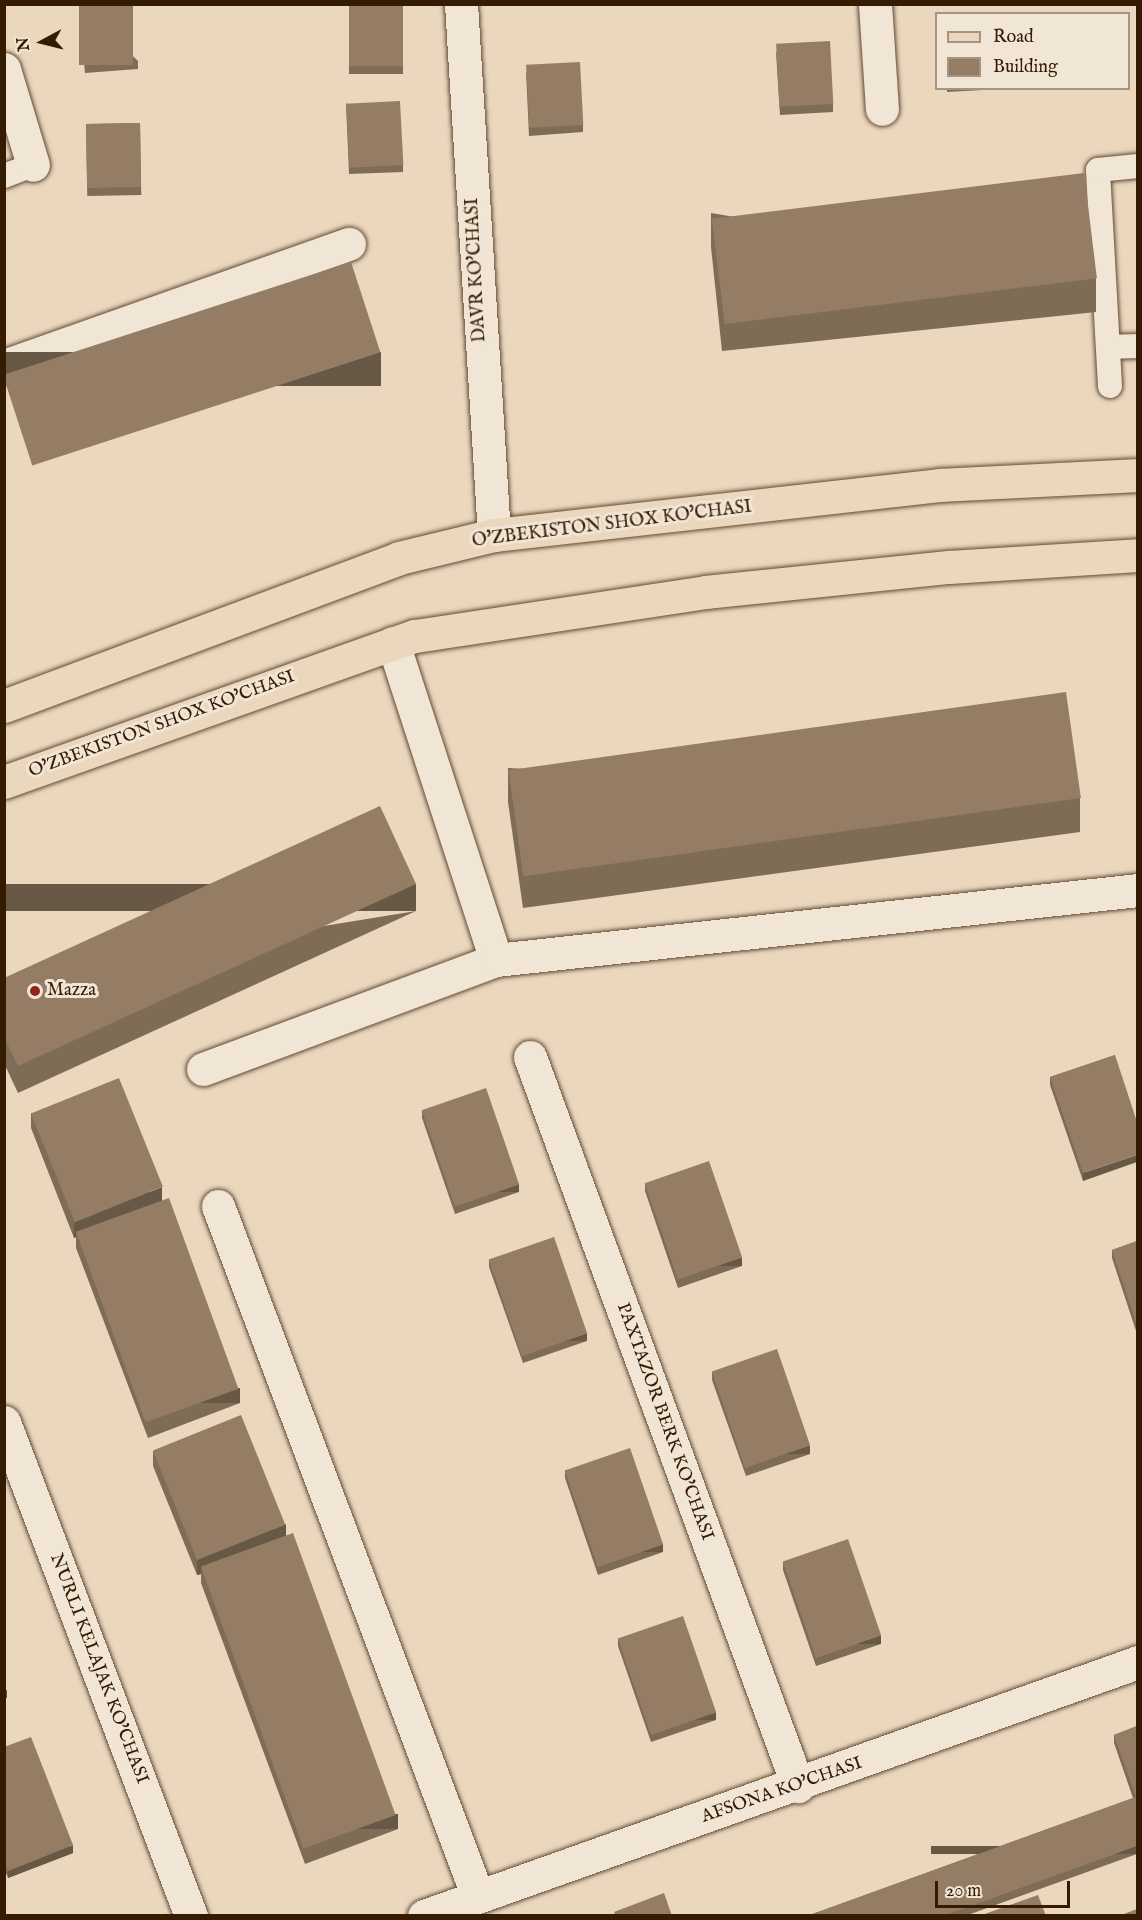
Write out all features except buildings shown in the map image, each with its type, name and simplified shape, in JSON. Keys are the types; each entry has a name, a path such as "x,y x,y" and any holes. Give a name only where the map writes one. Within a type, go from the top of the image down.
{"main road":[{"name":"O'ZBEKISTON SHOX KO'CHASI","path":"4,706 399,558 494,535 940,485 1137,475"},
{"name":"O'ZBEKISTON SHOX KO'CHASI","path":"4,782 415,636 705,592 949,567 1137,555"}],"street":[{"name":"DAVR KO'CHASI","path":"461,4 494,535"},
{"path":"875,4 882,110"},
{"path":"4,69 19,171"},
{"path":"4,366 349,244"},
{"path":"393,643 496,960"},
{"path":"203,1069 496,960 1137,890"},
{"name":"PAXTAZOR BERK KO'CHASI","path":"530,1057 798,1786"},
{"path":"218,1206 478,1896"},
{"name":"NURLI KELAJAK KO'CHASI","path":"4,1422 191,1916"},
{"name":"AFSONA KO'CHASI","path":"424,1916 798,1786 1137,1662"}],"lane":[{"path":"1110,386 1098,170 1137,166"},
{"path":"1108,347 1137,346"}],"place":[{"name":"Mazza","path":"35,991"}]}
